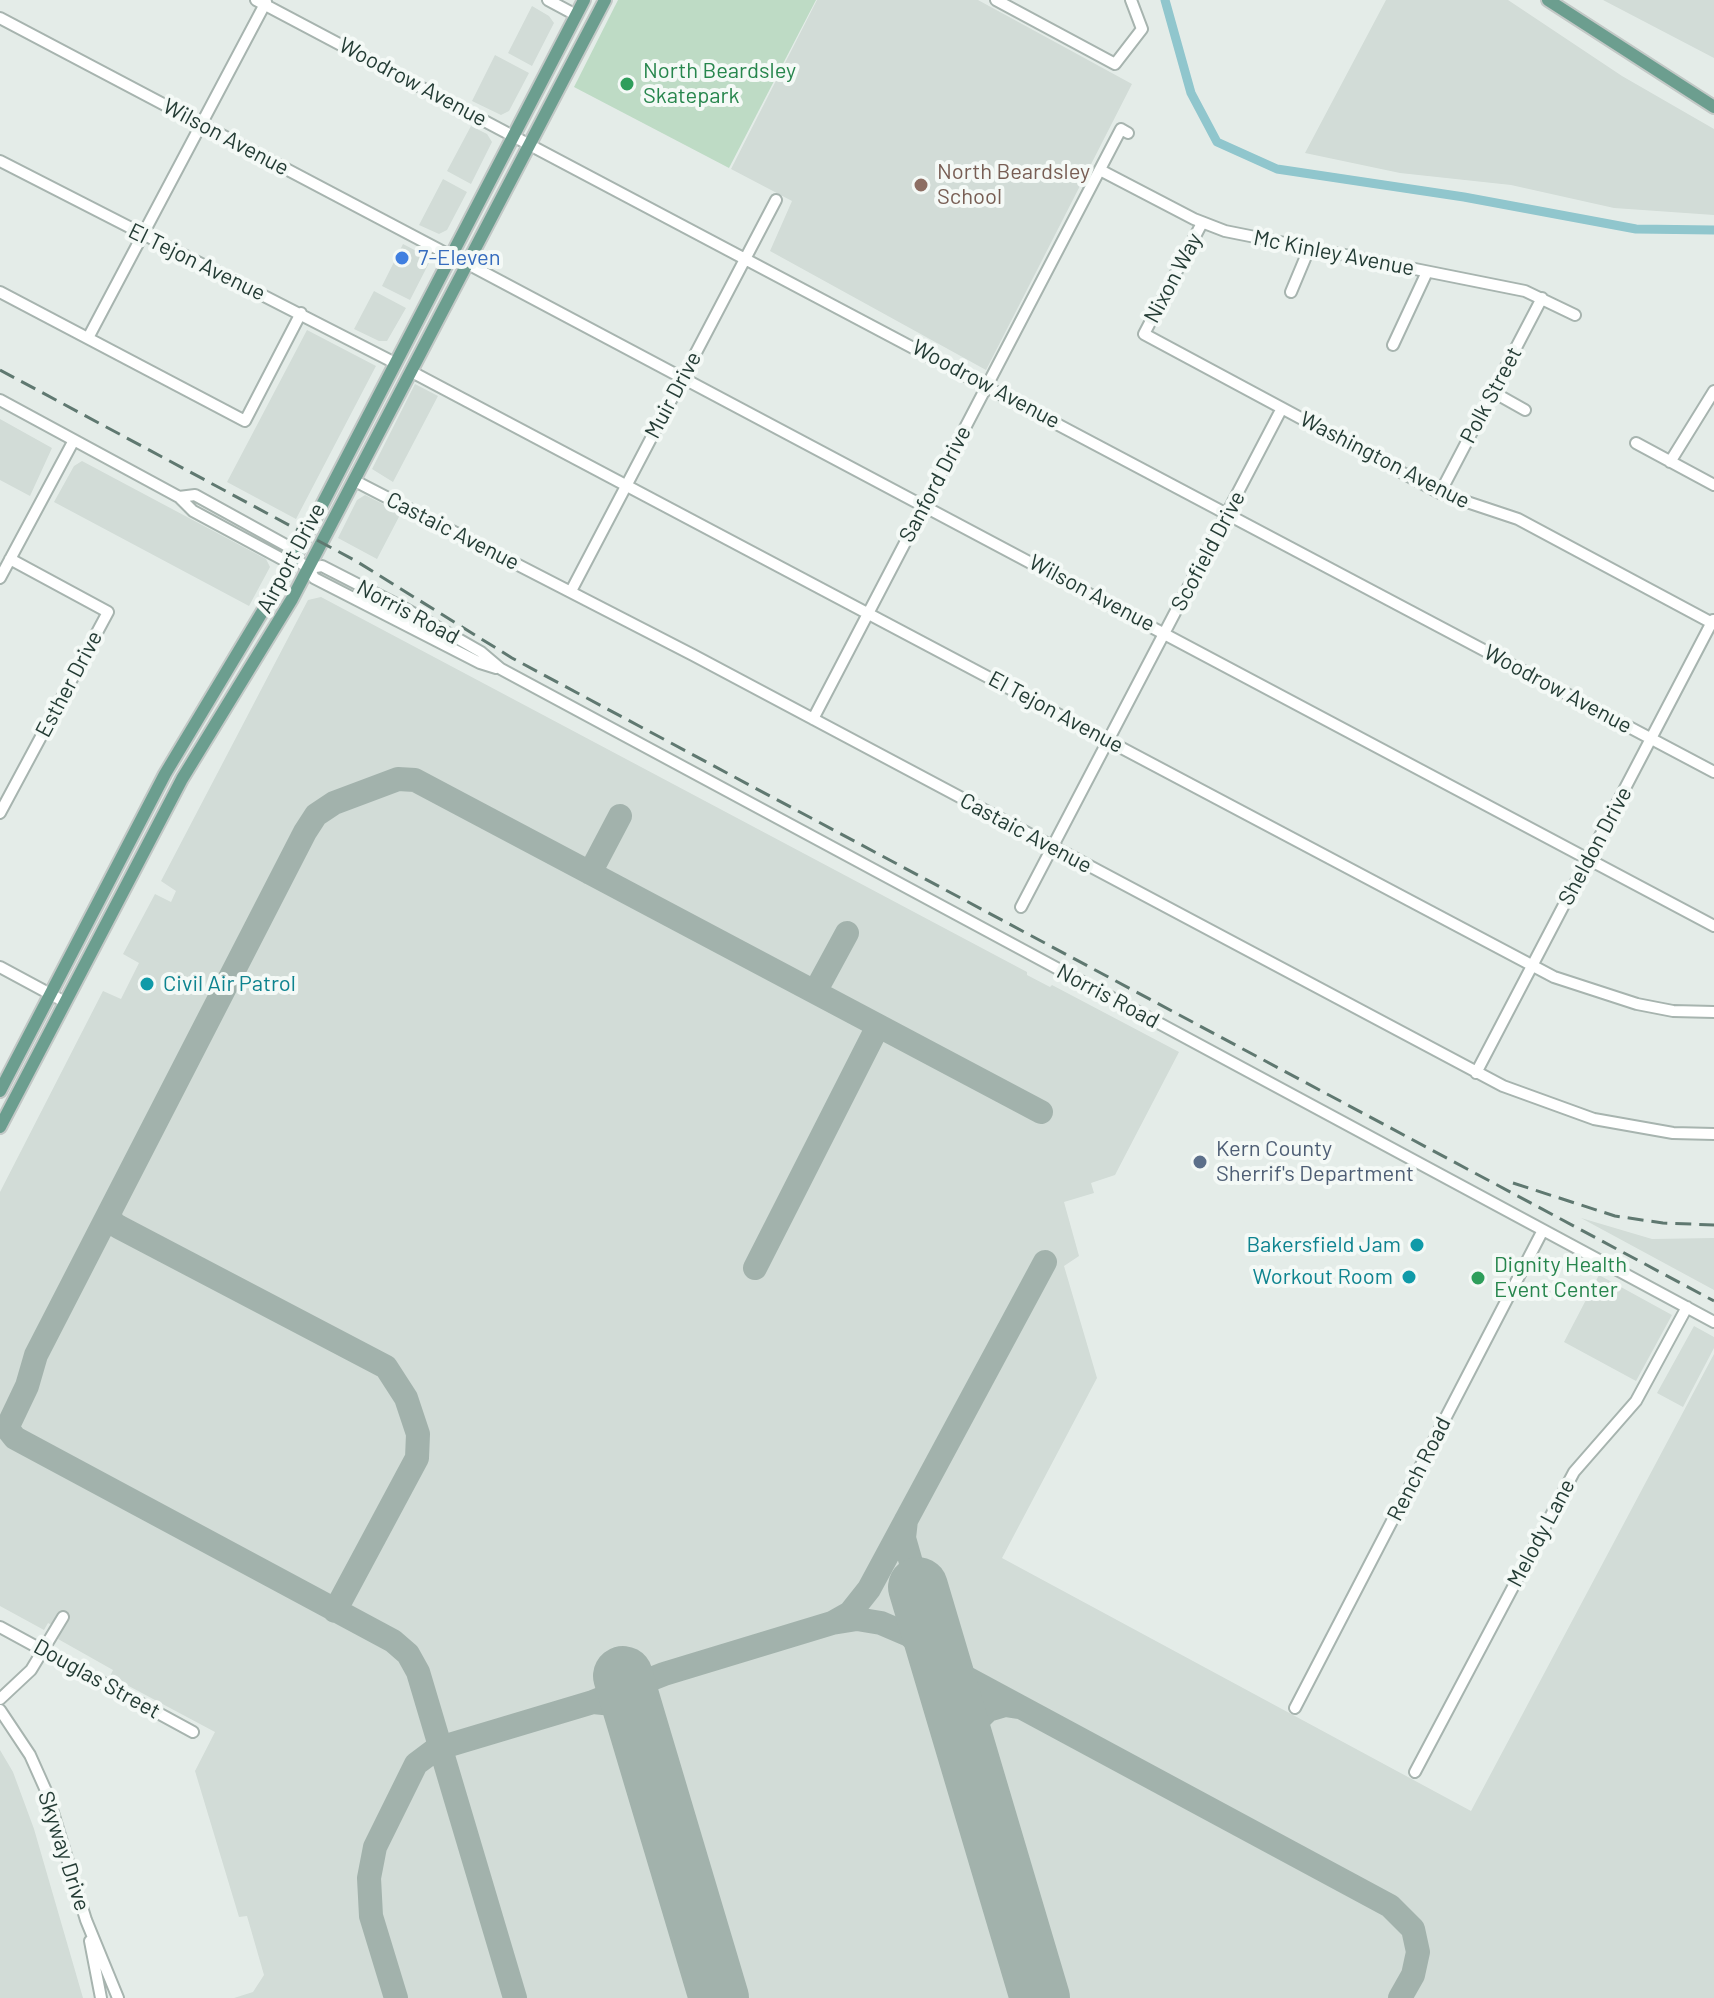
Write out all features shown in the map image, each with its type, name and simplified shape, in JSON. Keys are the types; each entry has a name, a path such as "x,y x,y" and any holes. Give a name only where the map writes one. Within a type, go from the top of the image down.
{"main road":[{"name":"Airport Drive","path":"0,1091 165,774 294,559 584,0"},
{"name":"Airport Drive","path":"0,1127 191,762 277,627 309,568 605,0"},
{"path":"1548,0 1714,107"}],"street":[{"path":"548,0 576,15"},
{"path":"996,0 1115,64 1142,29 1131,0"},
{"path":"88,338 202,124 262,1"},
{"name":"Woodrow Avenue","path":"262,1 1714,772"},
{"name":"Wilson Avenue","path":"0,18 451,256"},
{"name":"Sanford Drive","path":"813,719 1121,129 1128,133"},
{"name":"El Tejon Avenue","path":"0,161 395,363"},
{"name":"Mc Kinley Avenue","path":"1100,170 1202,223 1245,236 1525,291 1575,315"},
{"name":"Muir Drive","path":"571,591 776,200"},
{"name":"Nixon Way","path":"1144,334 1202,223"},
{"path":"1291,292 1309,249"},
{"name":"Wilson Avenue","path":"468,264 925,504 1714,926"},
{"path":"1393,345 1427,272"},
{"path":"0,292 245,421 301,313"},
{"name":"Polk Street","path":"1440,493 1542,298"},
{"name":"Washington Avenue","path":"1144,334 1440,493 1518,519 1713,622"},
{"name":"El Tejon Avenue","path":"412,372 1532,966 1578,987 1637,1004 1673,1011 1714,1012"},
{"path":"1670,462 1714,391"},
{"path":"1493,392 1525,410"},
{"name":"Norris Road","path":"0,400 179,497 193,511 282,559 294,559 309,568 314,578 480,663 501,669 1714,1322"},
{"name":"Scofield Drive","path":"1021,907 1282,408"},
{"path":"0,578 74,440"},
{"path":"1636,443 1714,485"},
{"name":"Castaic Avenue","path":"355,481 571,591 1476,1073 1527,1097 1594,1119 1673,1133 1714,1134"},
{"name":"Esther Drive","path":"0,813 108,612 10,559"},
{"name":"Sheldon Drive","path":"1476,1073 1713,622"},
{"path":"0,967 65,1002"},
{"name":"Rench Road","path":"1295,1708 1543,1230"},
{"name":"Melody Lane","path":"1415,1772 1574,1472 1636,1401 1687,1307"},
{"path":"0,1699 24,1678 63,1617"},
{"name":"Douglas Street","path":"0,1627 193,1732"},
{"name":"Skyway Drive","path":"0,1710 30,1755 47,1793 86,1920 118,1998"},
{"path":"86,1920 101,1998"}],"shaded area":[{"name":"North Beardsley School","path":"817,0 978,0 1132,84 986,370 770,251 792,201 731,169"},
{"path":"1386,0 1508,0 1622,76 1714,129 1714,215 1614,208 1511,185 1400,173 1305,153"},
{"path":"1603,0 1714,0 1714,58"},
{"path":"532,6 549,16 554,23 532,66 508,53"},
{"path":"495,55 529,73 509,111 501,115 472,101"},
{"path":"471,126 487,134 492,142 471,184 447,171"},
{"path":"443,179 467,192 447,230 439,234 419,225"},
{"path":"403,244 424,255 429,263 410,300 382,286"},
{"path":"374,291 406,308 387,341 379,341 354,329"},
{"path":"307,330 376,366 296,519 227,482"},
{"path":"415,384 438,396 393,482 372,469"},
{"path":"0,419 52,448 30,496 0,480"},
{"path":"82,461 266,559 270,567 249,606 54,502 74,466"},
{"path":"365,495 401,513 377,559 338,538 357,500"},
{"path":"321,597 1027,972 1027,975 1179,1052 1115,1175 1091,1183 1094,1193 1064,1202 1079,1256 1064,1266 1097,1378 1002,1558 1471,1811 1714,1354 1714,1998 234,1998 253,1992 264,1975 247,1916 239,1917 195,1771 215,1732 110,1676 113,1670 58,1639 62,1630 48,1623 44,1630 0,1606 0,1192 103,991 121,999 139,963 123,954 155,894 171,902 176,891 161,881 308,600"},
{"path":"1581,1218 1652,1239 1714,1238 1714,1290"},
{"path":"1599,1275 1672,1315 1636,1381 1564,1342"},
{"path":"1694,1326 1714,1337 1714,1348 1683,1407 1657,1393"},
{"path":"0,1750 13,1772 34,1829 83,1998 0,1998"}],"green space":[{"path":"618,0 816,0 729,168 574,87"}],"waterway":[{"path":"1165,0 1191,93 1217,142 1277,169 1464,197 1636,229 1714,230"}],"taxiway":[{"path":"515,1998 418,1672 408,1654 393,1641 15,1438 7,1428 27,1386 36,1355 305,832 316,815 334,803 398,779 415,780 1041,1112"},
{"path":"590,873 620,816"},
{"path":"815,992 847,933"},
{"path":"755,1268 878,1026"},
{"path":"110,1211 111,1222 119,1227 386,1367 406,1398 418,1434 417,1458 335,1611"},
{"path":"834,1622 850,1613 869,1589 1045,1262"},
{"path":"906,1520 904,1538 918,1587"},
{"path":"653,1783 631,1717 613,1704 593,1702 664,1674 832,1623 857,1619 881,1623 909,1635 950,1669 1390,1906 1413,1929 1418,1952 1413,1975 1400,1998"},
{"path":"932,1658 941,1675 965,1751"},
{"path":"396,1998 371,1916 369,1878 375,1847 416,1764 436,1749 593,1702"},
{"path":"994,1839 971,1762 968,1739 974,1724 988,1710 1005,1705 1018,1707"}],"runway":[{"path":"918,1587 1040,1998"},
{"path":"623,1676 719,1998"}],"railway":[{"path":"0,370 356,561 512,658 1714,1301"},
{"path":"1513,1183 1615,1216 1663,1223 1714,1225"}],"place":[{"name":"North Beardsley Skatepark","path":"627,84"},
{"name":"North Beardsley School","path":"921,185"},
{"name":"7-Eleven","path":"402,258"},
{"name":"Civil Air Patrol","path":"147,984"},
{"name":"Kern County Sherrif's Department","path":"1200,1162"},
{"name":"Bakersfield Jam","path":"1417,1245"},
{"name":"Workout Room","path":"1409,1277"},
{"name":"Dignity Health Event Center","path":"1478,1278"}]}
